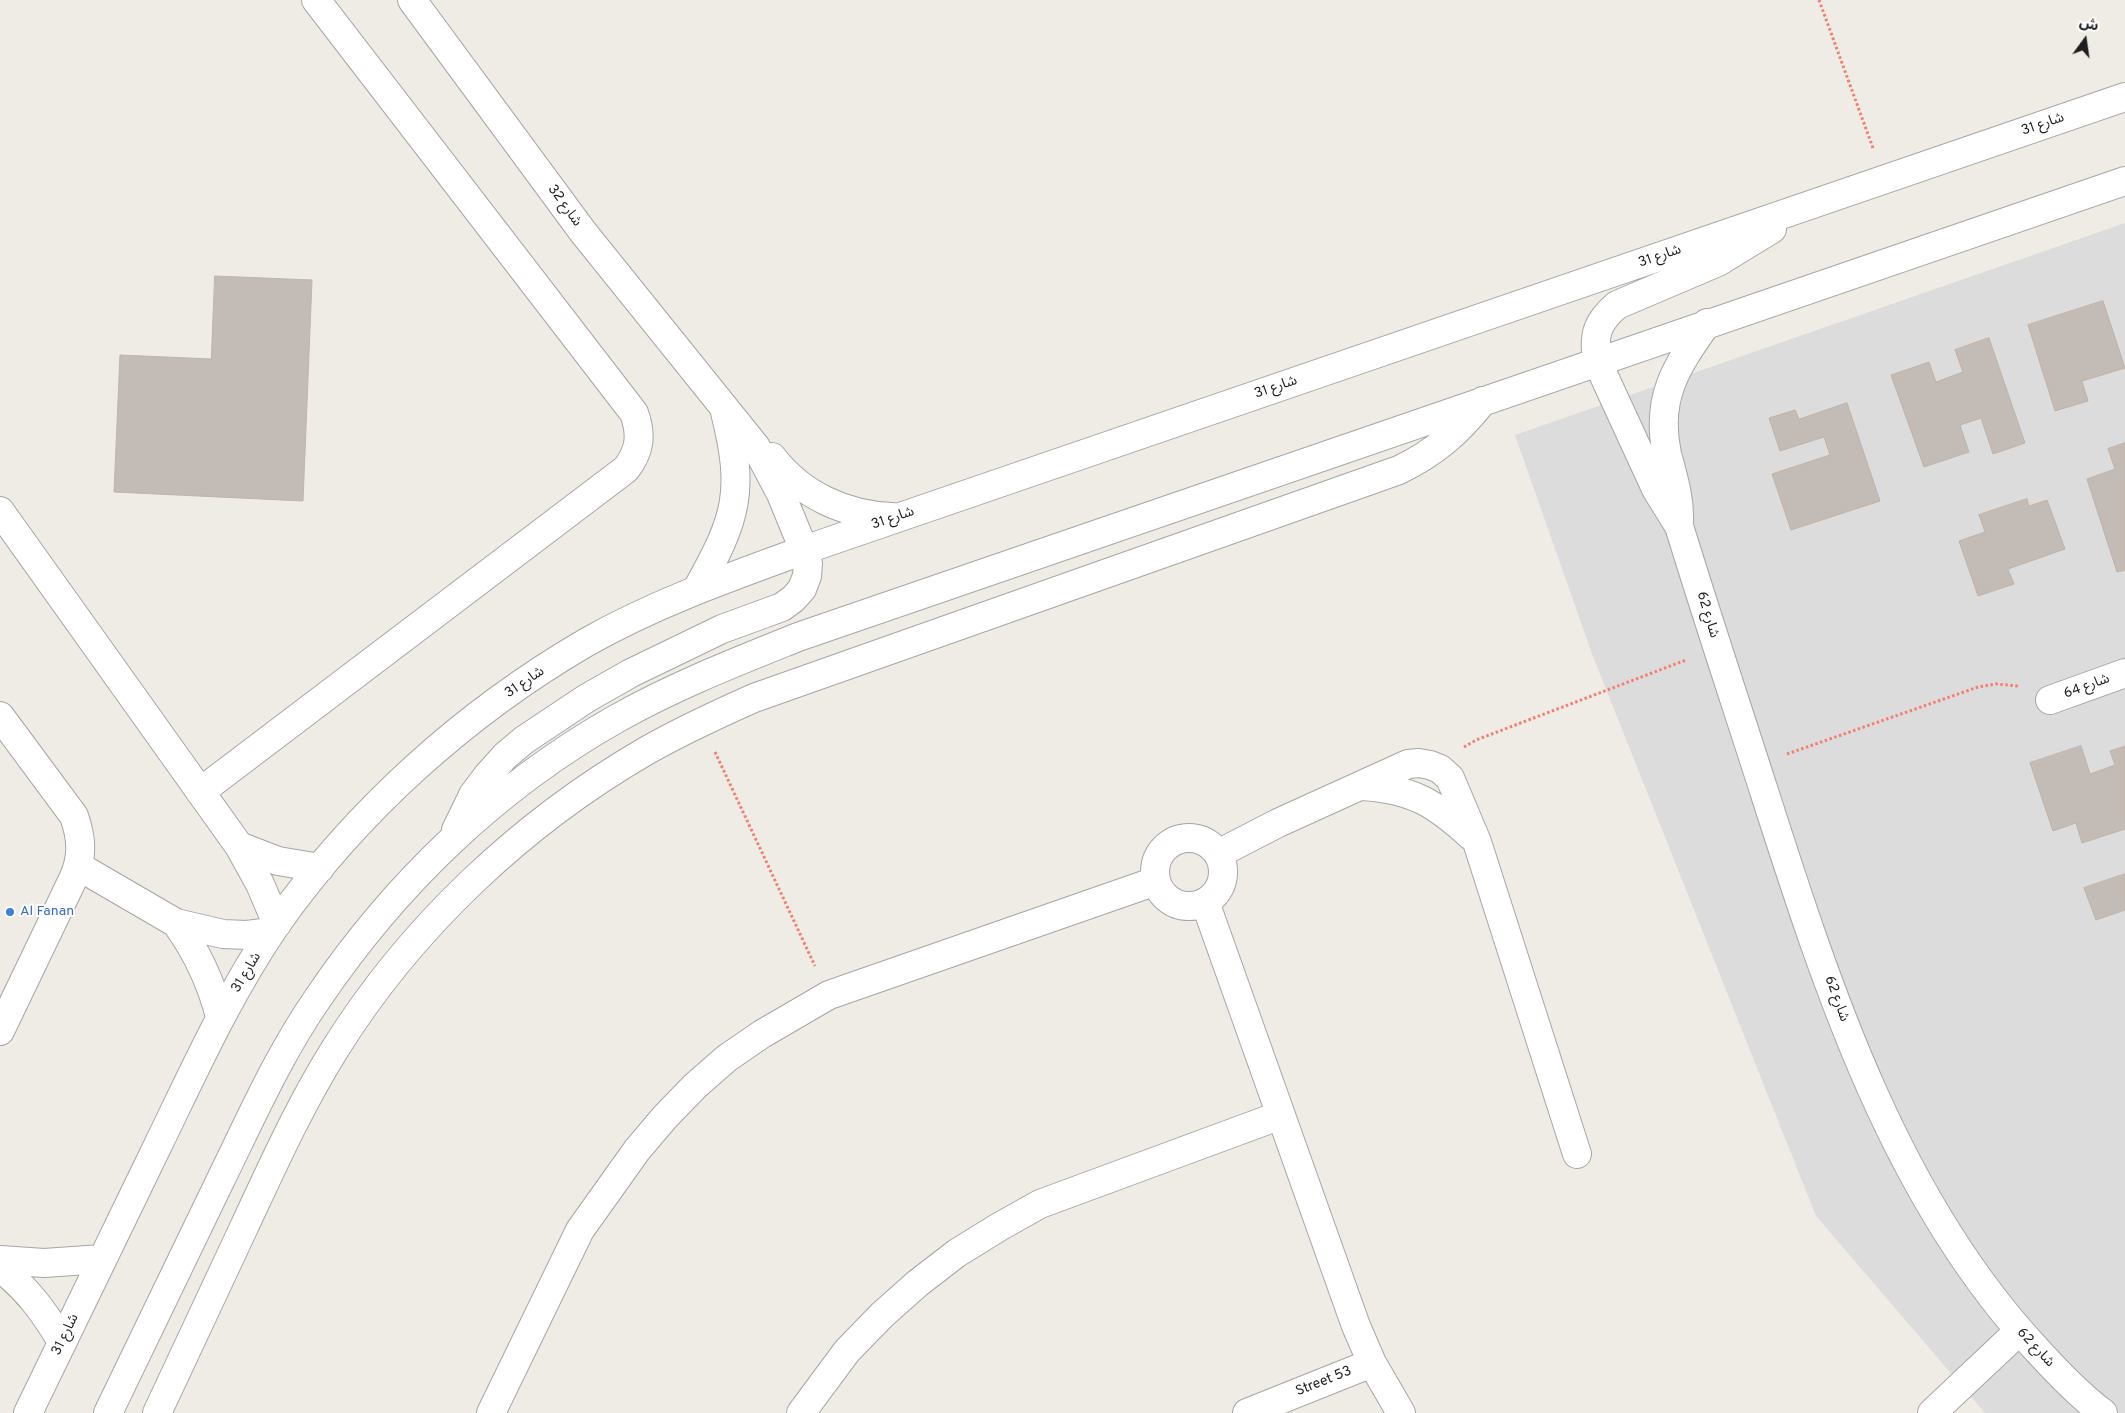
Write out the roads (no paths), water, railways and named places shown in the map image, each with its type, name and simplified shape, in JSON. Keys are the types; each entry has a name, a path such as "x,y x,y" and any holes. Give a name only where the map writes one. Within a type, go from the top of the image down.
{"street":[{"path":"200,792 626,469 638,449 638,424 634,413 316,0"},
{"name":"شارع 32","path":"412,0 584,232 756,447 770,470 808,563 807,576 802,589 782,607 722,629 631,673 587,698 524,740 505,756 473,795 451,840"},
{"name":"شارع 31","path":"28,1413 220,1017 274,928 320,868 366,816 410,773 470,721 528,680 587,642 697,589 804,550 2125,97"},
{"path":"108,1413 280,1059 317,999 358,942 404,888 451,840 503,796 558,755 615,720 675,688 798,637 1707,323 2125,181"},
{"path":"1597,361 1594,345 1597,329 1605,315 1617,305 1718,262 1773,228 1799,208"},
{"name":"شارع 62","path":"1679,526 1678,499 1667,452 1663,415 1670,381 1686,353 1707,323"},
{"name":"شارع 62","path":"1597,361 1656,489 1679,526 1793,881 1853,1045 1885,1120 1940,1224 1978,1277 2019,1331 2062,1378 2103,1413"},
{"path":"157,1413 305,1102 336,1048 376,990 409,948 451,902 536,826 594,784 646,750 754,698 1392,473 1438,448 1455,434 1484,401"},
{"path":"723,406 747,424 779,466 795,482 814,495 834,506 856,512 878,516 901,517"},
{"name":"شارع 32","path":"697,589 725,537 736,498 735,457 723,406"},
{"path":"0,510 239,846 260,884 274,928 247,935 223,934 176,923 78,866"},
{"name":"شارع 64","path":"2050,700 2125,673"},
{"path":"0,716 74,816 81,834 81,853 78,866 0,1031"},
{"path":"1218,854 1278,823 1408,764 1419,763 1440,770 1450,778 1476,842 1577,1154"},
{"path":"1362,786 1382,787 1421,798 1440,809 1476,842"},
{"path":"1182,839 1196,839 1208,844 1218,854 1223,876 1214,896 1205,902 1193,906 1181,906 1161,892 1156,881 1155,867 1160,854 1169,844 1182,839"},
{"path":"239,846 278,861 320,868"},
{"path":"491,1413 580,1230 637,1150 665,1117 695,1086 727,1058 762,1034 829,995 1156,881"},
{"path":"1205,902 1356,1326 1372,1363 1401,1413"},
{"path":"176,923 204,967 220,1017"},
{"path":"801,1413 847,1351 918,1283 957,1253 1040,1204 1282,1115"},
{"path":"0,1260 44,1263 102,1260"},
{"path":"0,1268 31,1295 48,1317 62,1342"},
{"path":"1932,1413 2019,1331"},
{"name":"Street 53","path":"1247,1413 1372,1363"}],"place":[{"name":"Al Fanan","path":"10,912"}]}
